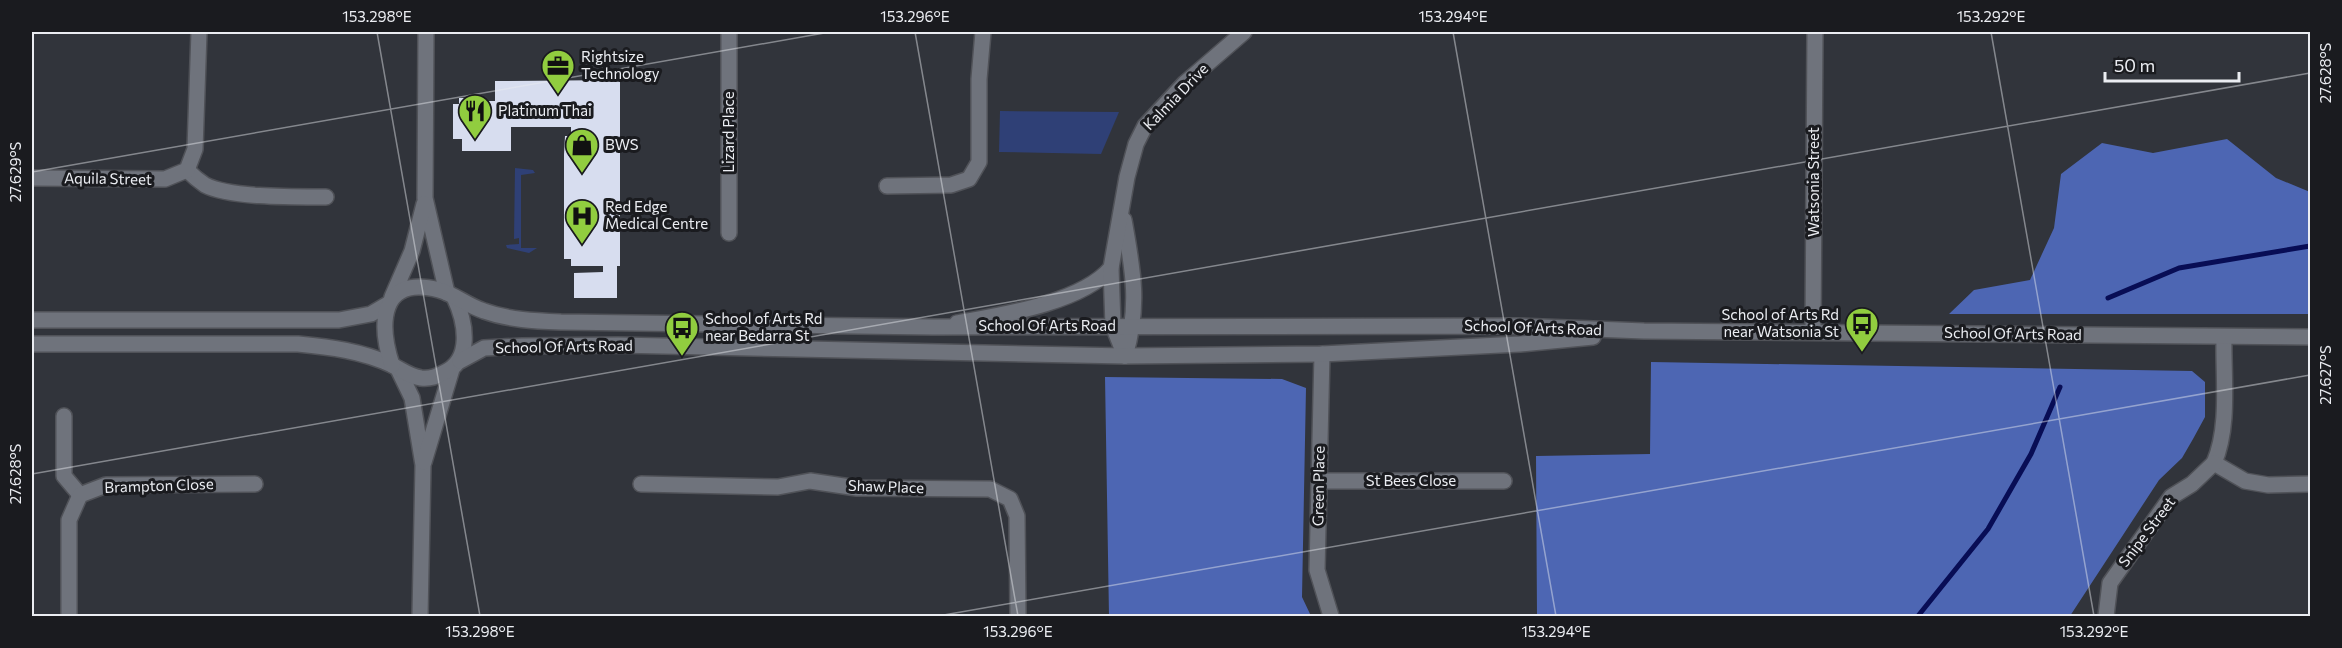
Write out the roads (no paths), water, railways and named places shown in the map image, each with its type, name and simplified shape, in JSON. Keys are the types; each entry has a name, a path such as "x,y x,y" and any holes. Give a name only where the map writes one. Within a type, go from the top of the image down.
{"street":[{"path":"199,32 195,149 186,170 205,184 219,189 288,196 326,197"},
{"path":"420,616 423,465 412,398 395,367 384,330 390,301 412,251 425,198 426,32"},
{"name":"Lizard Place","path":"729,32 729,233"},
{"path":"887,186 951,185 969,179 979,162 979,79 983,32"},
{"name":"Kalmia Drive","path":"1125,356 1113,326 1111,268 1123,212 1127,177 1145,126 1185,83 1244,32"},
{"name":"Watsonia Street","path":"1813,332 1815,32"},
{"name":"Aquila Street","path":"32,178 165,179 186,170"},
{"path":"423,465 456,365 464,325 451,295 425,198"},
{"name":"Kalmia Drive","path":"1123,212 1133,270 1134,326 1125,356"},
{"path":"933,327 1033,308 1093,284 1111,268"},
{"path":"32,320 339,320 371,314 416,288 428,288 451,295"},
{"name":"School Of Arts Road","path":"451,295 484,311 511,319 561,322 933,327 1517,326 1644,332 2310,337"},
{"name":"School Of Arts Road","path":"456,365 484,348 522,346 618,345 1125,356 1322,354 1520,344 1644,332"},
{"path":"2224,337 2223,420 2219,451 2214,464 2245,482 2268,485 2310,484"},
{"path":"32,344 298,344 340,348 422,378 433,378 456,365"},
{"name":"Green Place","path":"1322,354 1317,570 1331,616"},
{"path":"64,416 64,476 80,495 69,520 69,616"},
{"name":"Snipe Street","path":"2106,616 2110,583 2171,497 2193,484 2214,464"},
{"name":"St Bees Close","path":"1319,481 1504,481"},
{"name":"Shaw Place","path":"641,484 778,487 810,482 857,488 990,489 1010,498 1017,516 1018,616"},
{"name":"Brampton Close","path":"80,495 106,485 255,484"}],"waterway":[{"path":"2108,298 2179,268 2310,246"},
{"path":"1918,616 1988,529 2031,454 2060,387"}],"place":[{"name":"Rightsize Technology","path":"558,95"},
{"name":"Platinum Thai","path":"475,140"},
{"name":"BWS","path":"582,174"},
{"name":"Red Edge Medical Centre","path":"582,245"},
{"name":"School of Arts Rd near Watsonia St","path":"1862,353"},
{"name":"School of Arts Rd near Bedarra St","path":"682,357"}]}
